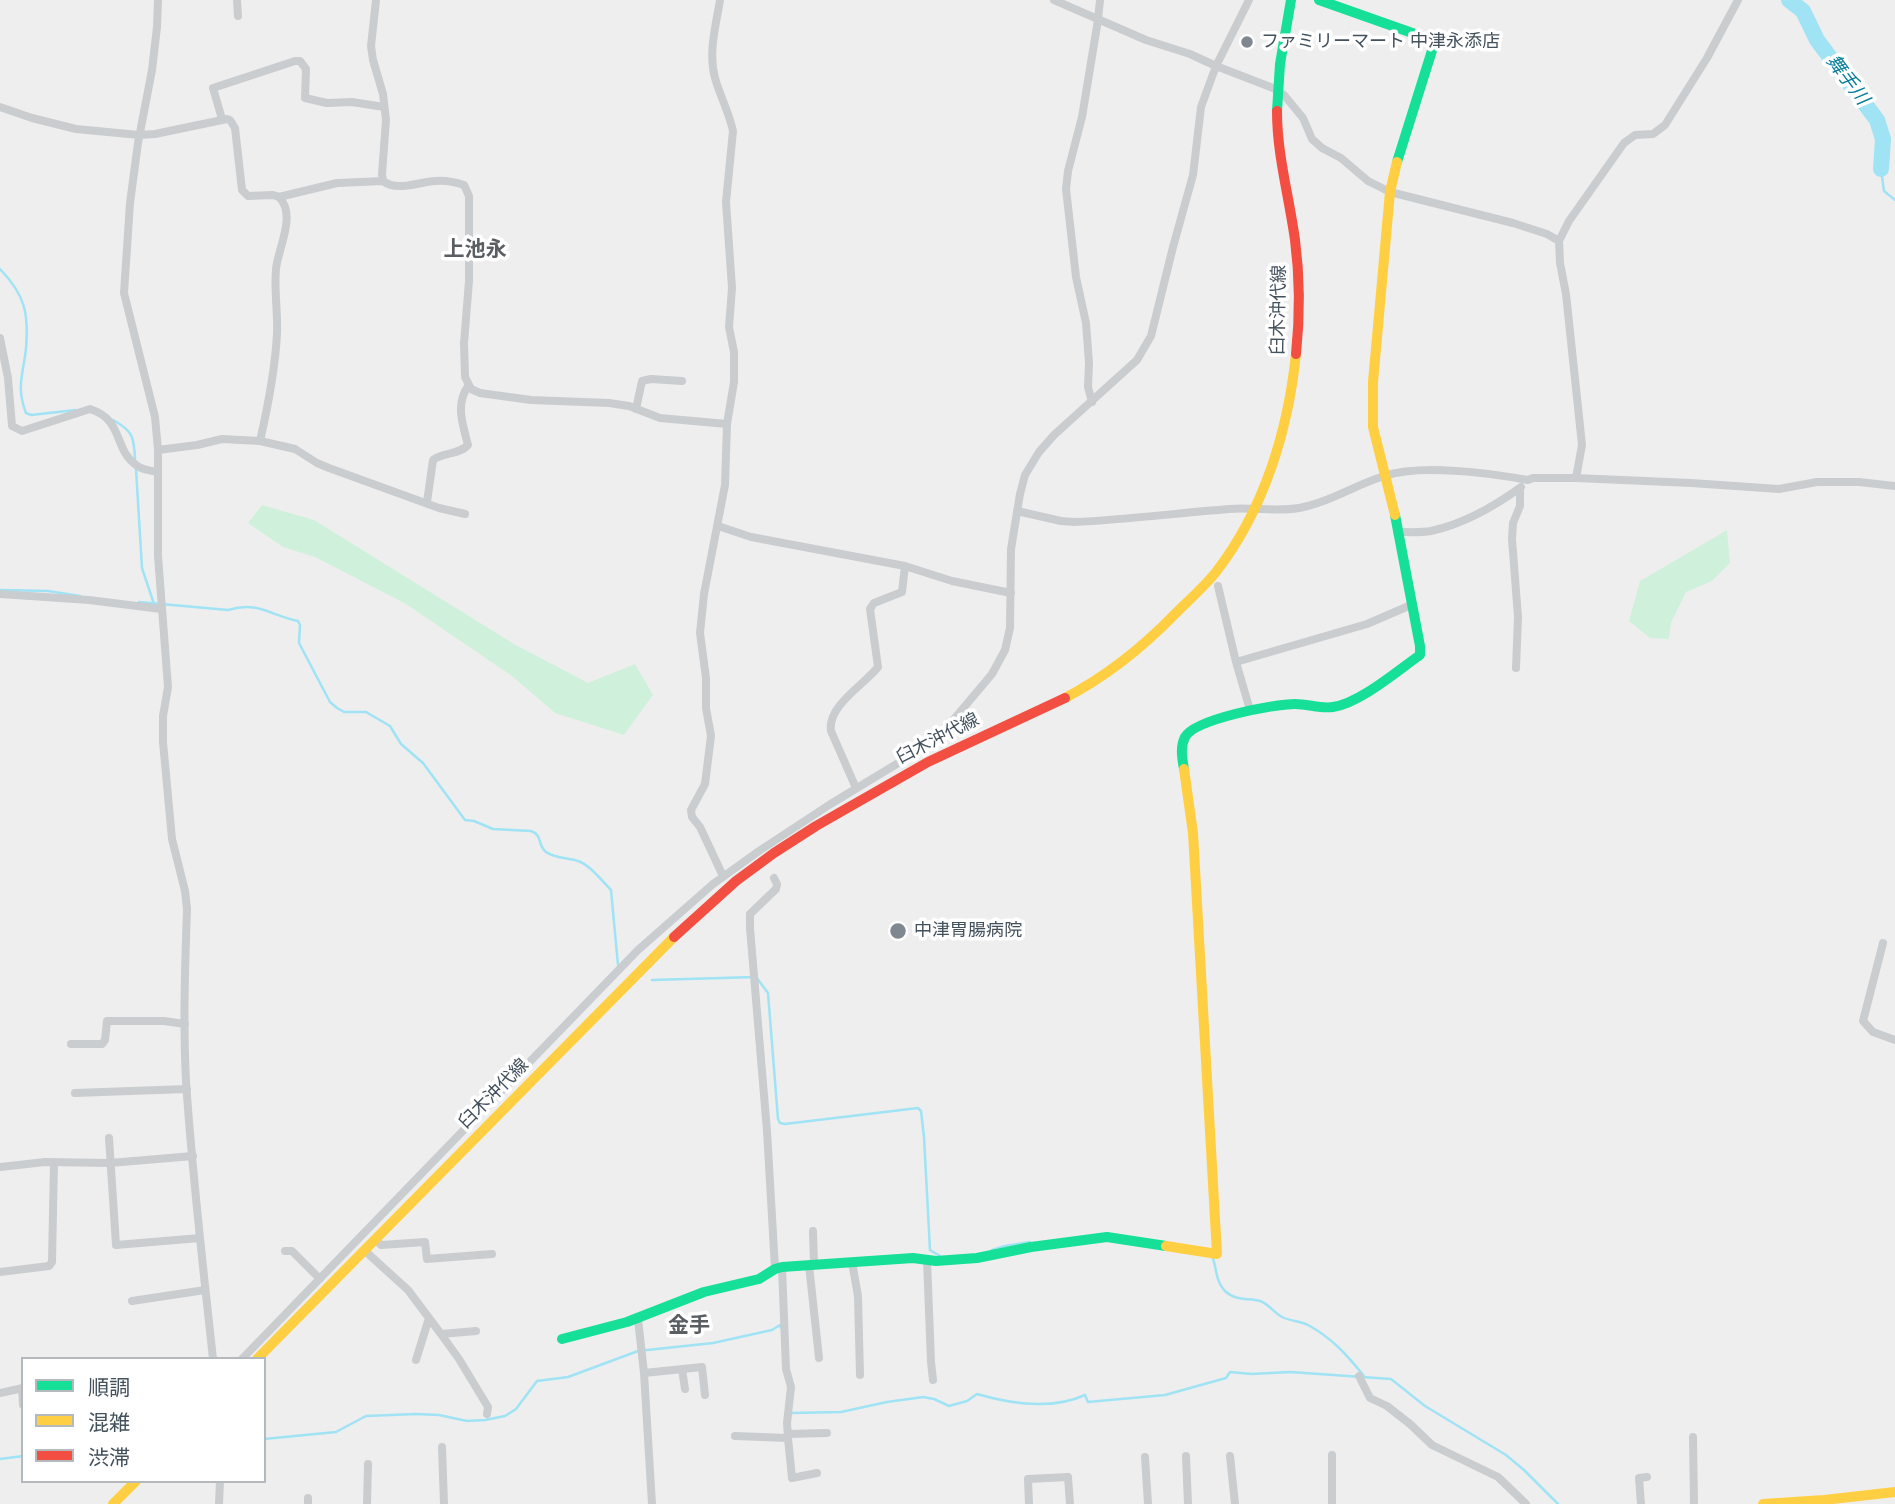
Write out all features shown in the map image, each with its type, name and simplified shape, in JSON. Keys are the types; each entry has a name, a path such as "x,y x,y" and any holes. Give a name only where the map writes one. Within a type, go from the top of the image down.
{"street":[{"path":"158,0 152,70 139,135 130,203 124,293 155,417 158,450 158,556 167,687 163,742 172,839 187,909 187,1089 213,1357"},
{"path":"237,0 238,16"},
{"path":"376,0 372,46 373,60 383,94 386,130 383,181"},
{"path":"720,0 713,46 713,69 733,131 726,202 732,288 729,327 734,352 734,382 727,424 725,485 704,594 700,633 711,736 705,784 691,810 692,817 700,827 723,876"},
{"path":"1054,0 1146,40 1190,54 1277,91 1284,95 1303,118 1312,139 1322,148 1341,158 1368,181 1390,192 1513,223 1547,234 1559,241"},
{"path":"1092,402 1088,390 1086,323 1076,277 1066,189 1082,117 1100,0"},
{"path":"244,1357 638,950 723,876 801,822 928,745 944,731 985,683 998,665 1010,628 1011,549 1025,475 1034,459 1054,435 1137,360 1152,336 1183,207 1194,174 1201,107 1216,66 1248,0"},
{"name":"臼木沖代線","path":"259,1357 687,924 723,892 784,847 888,784 972,739 1073,694 1124,661 1208,581 1231,550 1253,510 1275,452 1294,376 1299,277 1277,133 1277,91 1291,0"},
{"path":"562,1339 602,1331 722,1286 759,1279 779,1267 913,1258 936,1261 977,1258 1031,1247 1107,1237 1217,1254 1193,833 1182,745 1190,730 1250,710 1294,704 1332,707 1354,700 1420,655 1386,475 1373,427 1373,382 1390,192 1401,146 1435,41 1319,0"},
{"path":"1576,478 1582,445 1559,241 1569,221 1624,143 1635,135 1653,134 1665,125 1707,58 1738,0"},
{"path":"222,118 213,88 295,61 300,61 306,69 305,98 327,103 352,102 384,107"},
{"path":"0,107 76,129 139,135 155,134 222,118 230,120 235,128 243,193 248,196 273,195 284,203 285,229 276,265 275,356 260,441"},
{"path":"279,197 337,183 383,181 393,187 443,181 459,183 467,190 470,205 469,281 464,343 465,377 471,390 531,400 622,404 660,418 727,424"},
{"path":"0,338 8,377 12,426 22,431 90,409 112,422 127,455 136,465 158,472"},
{"path":"636,409 642,381 682,381"},
{"path":"427,502 433,460 443,454 462,450 468,445 462,422 461,402 468,386"},
{"path":"158,450 222,439 260,441 295,449 329,468 465,514"},
{"path":"1017,511 1074,522 1233,508 1291,509 1309,506 1386,475 1410,471 1488,473 1528,480"},
{"path":"1397,532 1430,531 1459,521 1489,508 1533,478 1779,489 1817,482 1859,482 1895,486"},
{"path":"1516,668 1518,617 1512,539 1513,523 1520,506 1520,488"},
{"path":"718,526 751,537 905,566 952,581 1011,593"},
{"path":"856,788 831,731 830,722 855,688 878,667 870,609 873,603 902,592 905,566"},
{"path":"1218,586 1250,710"},
{"path":"0,594 89,600 161,609"},
{"path":"1236,662 1367,624 1411,605"},
{"path":"774,878 776,889 750,914 750,928 786,1369 791,1387 788,1436 792,1478 817,1474"},
{"path":"1883,943 1863,1021 1873,1032 1895,1040"},
{"path":"71,1044 102,1044 106,1040 107,1021 163,1021 185,1024"},
{"path":"75,1093 187,1089"},
{"path":"109,1138 116,1245 200,1238"},
{"path":"0,1167 54,1162 110,1163 193,1156"},
{"path":"0,1272 49,1266 52,1262 54,1162"},
{"path":"813,1231 811,1265 819,1358"},
{"path":"375,1239 381,1245 425,1242 427,1259 492,1254"},
{"path":"364,1250 408,1290 459,1359 488,1406 487,1414"},
{"path":"285,1251 292,1251 320,1279"},
{"path":"927,1260 933,1380"},
{"path":"852,1262 858,1296 860,1375"},
{"path":"132,1301 205,1290"},
{"path":"416,1360 429,1318"},
{"path":"638,1319 652,1504"},
{"path":"441,1334 476,1331"},
{"path":"644,1373 702,1367 705,1395"},
{"path":"682,1369 685,1389"},
{"path":"1359,1376 1370,1398 1387,1406 1432,1445 1498,1477 1525,1504"},
{"path":"0,1393 21,1388"},
{"path":"735,1436 827,1433"},
{"path":"1693,1437 1694,1504"},
{"path":"442,1447 444,1504"},
{"path":"1186,1455 1188,1504"},
{"path":"1332,1455 1332,1504"},
{"path":"1230,1456 1235,1504"},
{"path":"1145,1457 1148,1504"},
{"path":"367,1504 368,1464"},
{"path":"1029,1504 1028,1479 1068,1477 1070,1504"},
{"path":"1641,1504 1639,1478 1647,1478"},
{"path":"113,1504 133,1483"},
{"path":"219,1504 220,1483"},
{"path":"1763,1504 1895,1492"}],"green space":[{"path":"262,505 314,520 514,644 588,683 635,664 653,695 624,735 555,713 512,676 406,604 315,557 283,547 248,523"},
{"path":"1727,530 1730,563 1712,581 1686,592 1671,623 1669,639 1650,638 1629,621 1640,581"}],"waterway":[{"name":"舞手川","path":"1789,0 1803,11 1817,40 1877,120 1883,139 1881,169"},
{"path":"1881,169 1884,191 1895,200"},
{"path":"0,269 15,287 26,315 26,349 21,388 26,413 31,415 76,410"},
{"path":"113,420 131,435 135,459"},
{"path":"136,469 142,568 154,604"},
{"path":"0,590 48,591 80,596"},
{"path":"139,602 228,610 248,607 298,621 299,643 330,702 344,712 366,712 390,726 401,744 423,763 465,820 493,829 531,831 537,835 546,852 582,863 600,878 611,890 618,965"},
{"path":"652,980 756,977 768,993 780,1123 918,1108 921,1111 924,1137 930,1250 940,1256"},
{"path":"992,1250 1030,1242"},
{"path":"1212,1256 1219,1283 1225,1291 1237,1298 1260,1301 1282,1317 1317,1330 1339,1348 1364,1376"},
{"path":"266,1439 336,1432 366,1416 439,1415 467,1421 505,1416 516,1409 537,1381 568,1377 638,1351 713,1343 772,1330 780,1325 781,1328"},
{"path":"792,1413 841,1412 923,1397 949,1406 967,1401 977,1394 1031,1404 1059,1403 1085,1395 1088,1402 1165,1395 1226,1378 1230,1372 1290,1372 1391,1379 1425,1406 1506,1455 1558,1504"},
{"path":"0,1459 21,1456"}],"traffic: fast":[{"path":"1277,111 1280,64 1291,0"},
{"path":"1319,0 1435,41 1397,162"},
{"path":"1184,769 1183,741 1192,730 1203,724 1270,707 1295,704 1328,707 1344,704 1378,686 1420,655 1395,515"},
{"path":"562,1339 627,1322 704,1292 759,1279 782,1267 913,1258 936,1261 977,1258 1031,1247 1107,1237 1166,1246"}],"traffic: slow":[{"path":"1395,515 1373,427 1373,382 1390,192 1397,162"},
{"path":"1065,698 1110,670 1150,638 1206,583 1233,548 1248,523 1271,469 1287,412 1296,354"},
{"path":"1166,1246 1217,1254 1193,833 1184,769"},
{"path":"259,1357 674,937"},
{"path":"113,1504 134,1483"},
{"path":"1763,1504 1895,1492"}],"traffic: jam":[{"path":"1277,111 1279,144 1298,268 1296,354"},
{"path":"674,937 736,881 816,826 928,762 1065,698"}],"place":[{"name":"ファミリーマート 中津永添店","path":"1247,42"},
{"name":"中津胃腸病院","path":"898,931"}],"district":[{"name":"上池永","path":"475,250"},
{"name":"金手","path":"689,1326"}]}
